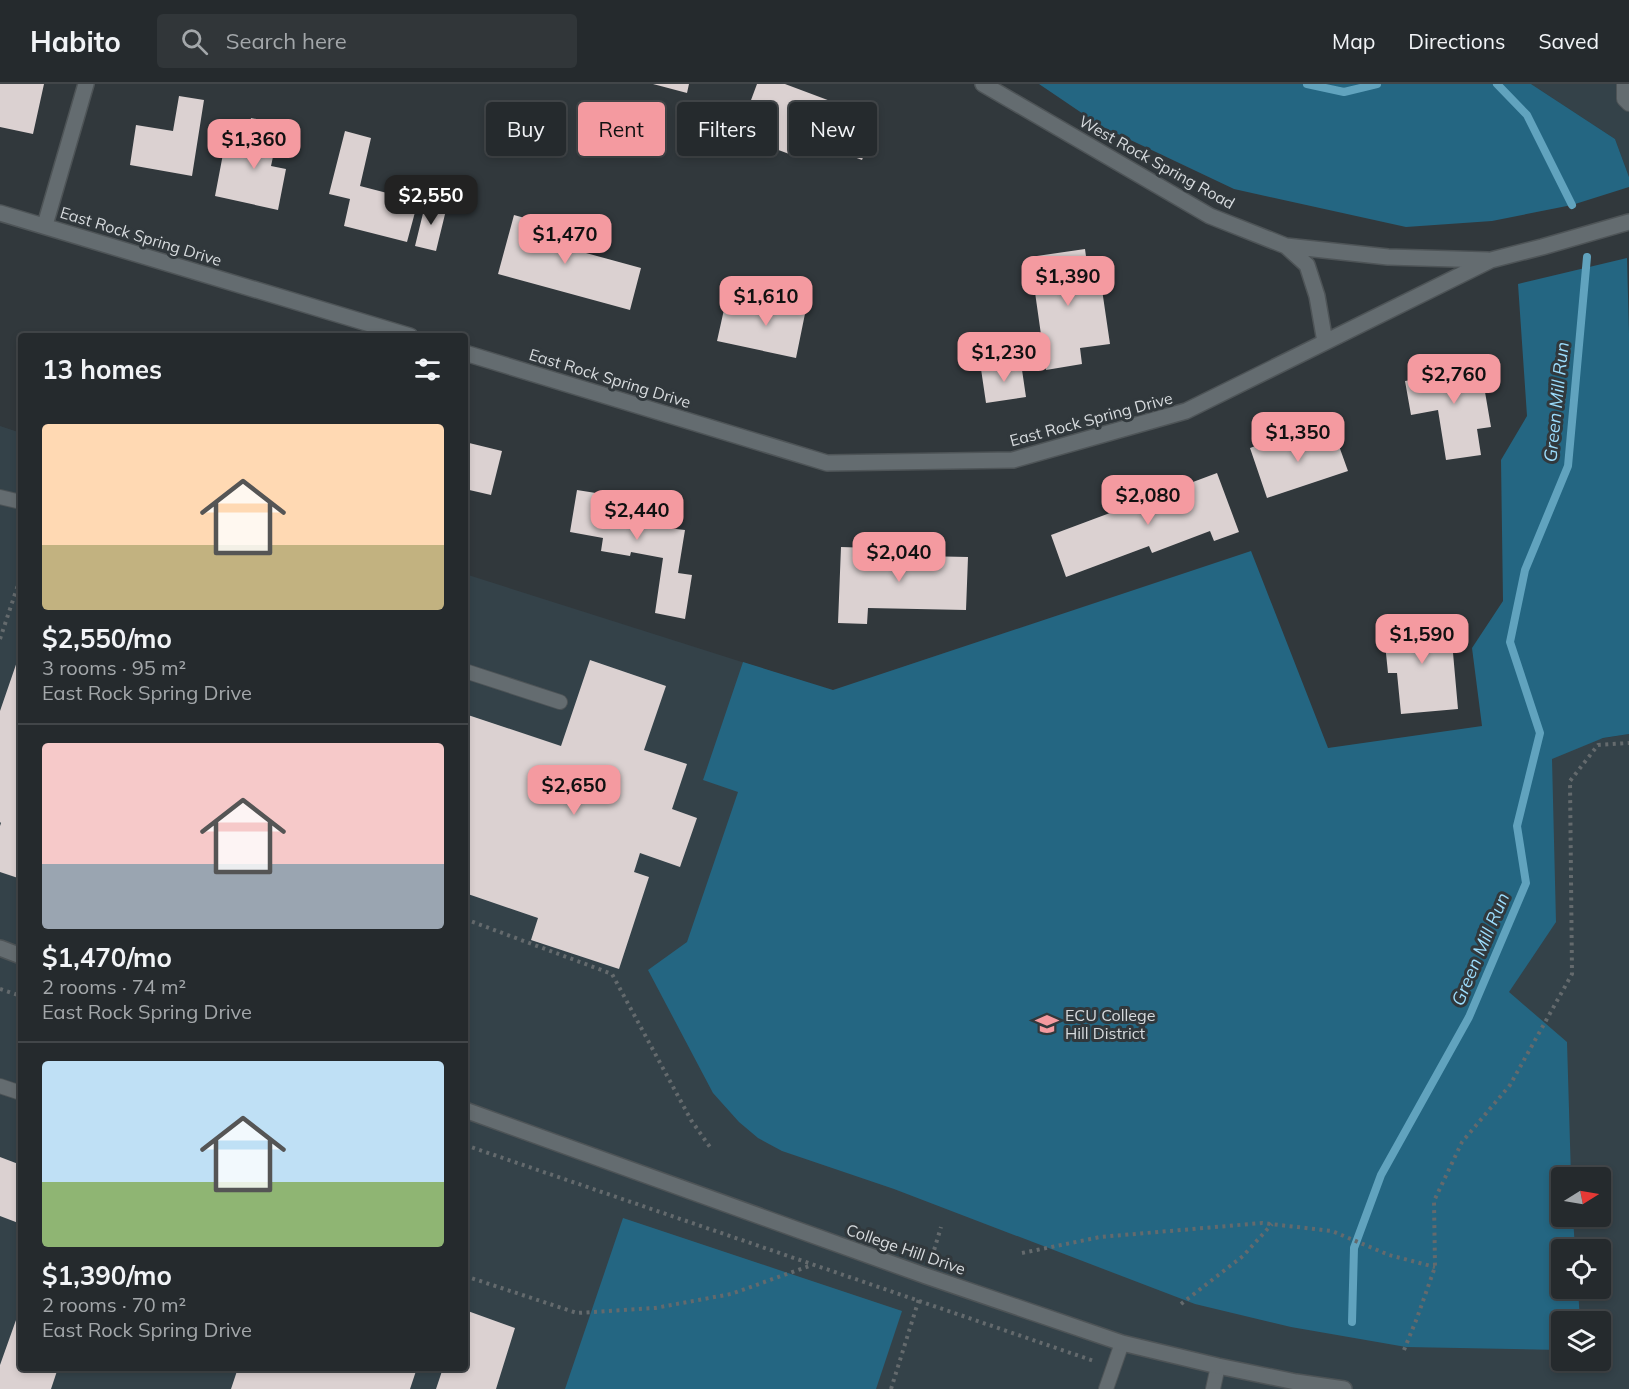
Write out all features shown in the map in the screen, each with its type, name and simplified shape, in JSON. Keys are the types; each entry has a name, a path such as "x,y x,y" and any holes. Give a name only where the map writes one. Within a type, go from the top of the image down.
{"street":[{"path":"45,225 86,84"},
{"name":"West Rock Spring Road","path":"983,84 1210,216 1286,246 1388,257 1491,260"},
{"name":"East Rock Spring Drive","path":"0,213 400,333"},
{"name":"East Rock Spring Drive","path":"468,354 827,463 1013,460 1186,411 1491,260 1629,222"},
{"name":"West Rock Spring Road","path":"1286,246 1307,265 1317,296 1325,342"},
{"path":"0,948 18,955"},
{"name":"College Hill Drive","path":"468,1111 926,1276 1122,1342 1218,1366 1344,1389"}],"lane":[{"path":"1624,84 1624,99 1629,104"},
{"path":"0,497 18,501"},
{"path":"468,672 560,702"},
{"path":"0,1086 18,1093"},
{"path":"1106,1389 1122,1342"},
{"path":"1213,1389 1218,1366"}],"path":[{"path":"0,639 18,585"},
{"path":"1404,1350 1436,1267 1434,1201 1462,1142 1510,1084 1572,974 1570,781 1598,745 1629,743"},
{"path":"468,920 612,974 691,1120 712,1150"},
{"path":"0,989 18,995"},
{"path":"468,1146 1099,1363"},
{"path":"1022,1253 1100,1238 1262,1222 1332,1231 1389,1255 1436,1267"},
{"path":"1180,1304 1243,1256 1273,1224"},
{"path":"468,1277 577,1313 655,1308 731,1294 813,1264"},
{"path":"891,1389 918,1300"}],"shaded area":[{"path":"1039,84 1531,84 1615,139 1629,177 1629,187 1572,205 1492,221 1406,227 1234,189 1101,126"},
{"path":"1531,84 1629,84 1629,177 1615,139"},
{"path":"1627,258 1629,734 1603,738 1552,759 1556,922 1509,992 1567,1042 1571,1167 1551,1167 1551,1227 1574,1227 1574,1239 1551,1239 1551,1299 1579,1299 1579,1311 1551,1311 1551,1350 1406,1347 1291,1327 1195,1304 894,1189 782,1151 758,1138 739,1122 713,1093 648,970 687,942 738,792 703,780 743,662 833,690 1251,551 1328,748 1482,726 1472,648 1503,601 1501,460 1527,416 1518,284"},
{"name":"ECU College Hill District","path":"0,426 18,432 18,1371 468,1371 468,575 1054,761 1407,771 1629,734 1629,1389 0,1389"},
{"path":"623,1218 902,1311 876,1389 565,1389"}],"building":[{"path":"0,84 44,84 33,134 0,127"},
{"path":"653,84 689,84 687,93"},
{"path":"757,84 785,84 833,102 789,102 789,154 777,149 777,102 750,102"},
{"path":"179,96 204,100 192,176 130,165 136,125 173,131"},
{"path":"251,118 280,124 271,166 286,169 278,210 215,196 223,154 243,158"},
{"path":"345,131 371,138 360,186 418,201 407,242 344,226 350,199 329,194"},
{"path":"852,156 864,156 862,160"},
{"path":"426,201 447,206 436,251 415,246"},
{"path":"514,215 568,230 564,247 641,268 630,310 498,274"},
{"path":"1085,249 1088,271 1099,269 1110,344 1080,348 1082,364 1046,370 1030,257"},
{"path":"779,293 808,299 796,358 717,341 725,305 774,315"},
{"path":"1479,357 1491,427 1477,429 1481,455 1446,460 1438,410 1411,415 1405,381 1448,374 1446,362"},
{"path":"1021,363 1026,397 986,403 981,369"},
{"path":"1334,432 1348,471 1267,498 1250,448 1269,441 1272,448 1312,434 1314,439"},
{"path":"468,443 502,451 491,495 468,490"},
{"path":"1217,473 1239,532 1214,541 1210,531 1152,553 1149,546 1066,577 1051,535"},
{"path":"577,490 652,502 651,508 671,511 668,528 685,530 678,573 692,575 685,619 655,613 663,558 631,552 630,556 601,551 603,538 570,532"},
{"path":"841,547 873,548 873,555 968,557 966,610 868,608 867,624 838,623"},
{"path":"1450,619 1458,709 1401,714 1397,673 1388,673 1383,624"},
{"path":"18,659 18,878 0,872 0,711"},
{"path":"590,660 666,686 644,750 687,764 672,809 697,818 680,867 640,853 634,872 649,877 619,969 531,940 538,918 468,894 468,715 561,746"},
{"path":"0,1157 18,1164 18,1223 0,1216"},
{"path":"468,1311 515,1328 496,1389 436,1389 442,1371 468,1371"},
{"path":"18,1314 18,1371 57,1371 51,1389 0,1389 0,1365"},
{"path":"237,1371 416,1371 410,1389 231,1389"}],"waterway":[{"name":"Green Mill Run","path":"1307,84 1344,92 1377,84"},
{"name":"Green Mill Run","path":"1497,84 1527,115 1572,205"},
{"name":"Green Mill Run","path":"1352,1322 1354,1248 1381,1175 1469,1017 1526,883 1517,826 1540,733 1510,642 1525,570 1568,466 1587,257"}],"place":[{"name":"ECU College Hill District","path":"1047,1024"}]}
